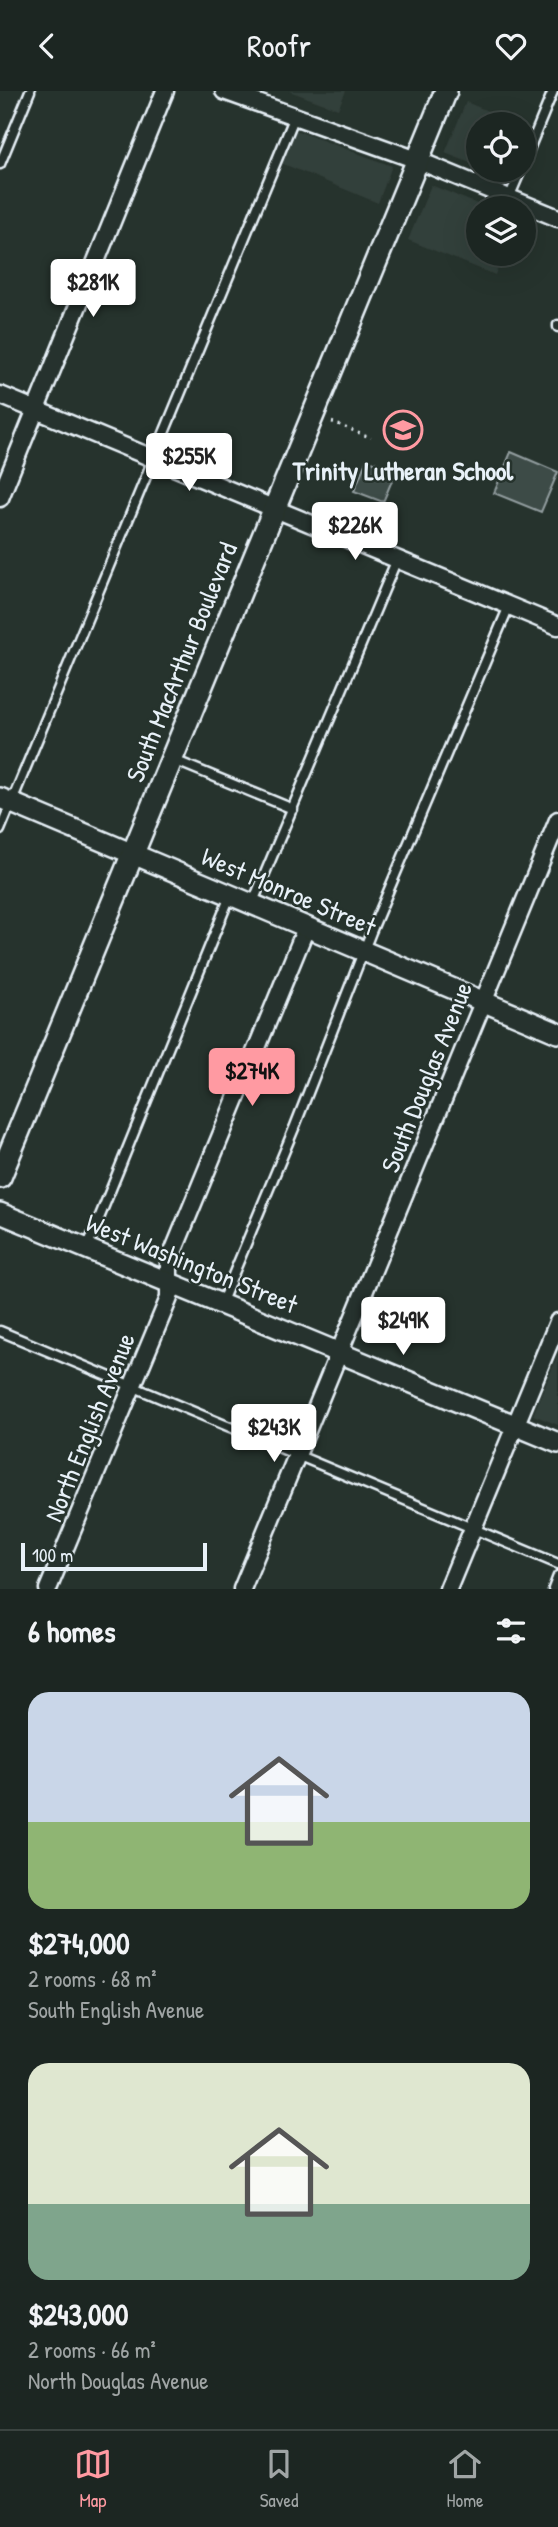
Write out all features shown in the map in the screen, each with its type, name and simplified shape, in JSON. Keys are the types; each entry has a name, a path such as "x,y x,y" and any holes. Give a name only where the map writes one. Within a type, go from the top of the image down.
{"main road":[{"name":"South MacArthur Boulevard","path":"0,1177 446,91"}],"street":[{"path":"0,498 165,91"},
{"path":"224,91 417,160 504,196"},
{"path":"536,209 558,218"},
{"path":"0,395 558,626"},
{"name":"West Monroe Street","path":"6,800 558,1033"},
{"name":"South Douglas Avenue","path":"242,1589 558,820"},
{"name":"North English Avenue","path":"48,1589 169,1298 169,1262 306,928"},
{"name":"West Washington Street","path":"0,1213 558,1443"},
{"path":"449,1589 558,1322"}],"lane":[{"path":"0,164 30,91"},
{"path":"536,132 553,91"},
{"path":"0,830 6,800 153,459 295,117"},
{"path":"251,905 397,559"},
{"path":"221,1304 295,1126 363,951 509,606"},
{"path":"172,759 293,809"},
{"path":"87,1248 230,896"},
{"path":"0,1331 558,1564"},
{"path":"553,1589 558,1576"}],"path":[{"path":"332,422 371,438"}],"shaded area":[{"path":"289,91 346,91 338,109"},
{"path":"466,102 491,112 466,112 466,161 445,153"},
{"path":"295,130 392,166 378,203 281,163"},
{"path":"431,185 466,199 466,263 408,240"},
{"path":"473,266 498,266 495,275"},
{"path":"511,452 558,472 541,512 494,493"},
{"path":"367,459 396,471 383,502 354,491"},
{"path":"558,1354 558,1425 533,1415"}],"place":[{"name":"Trinity Lutheran School","path":"403,430"}]}
